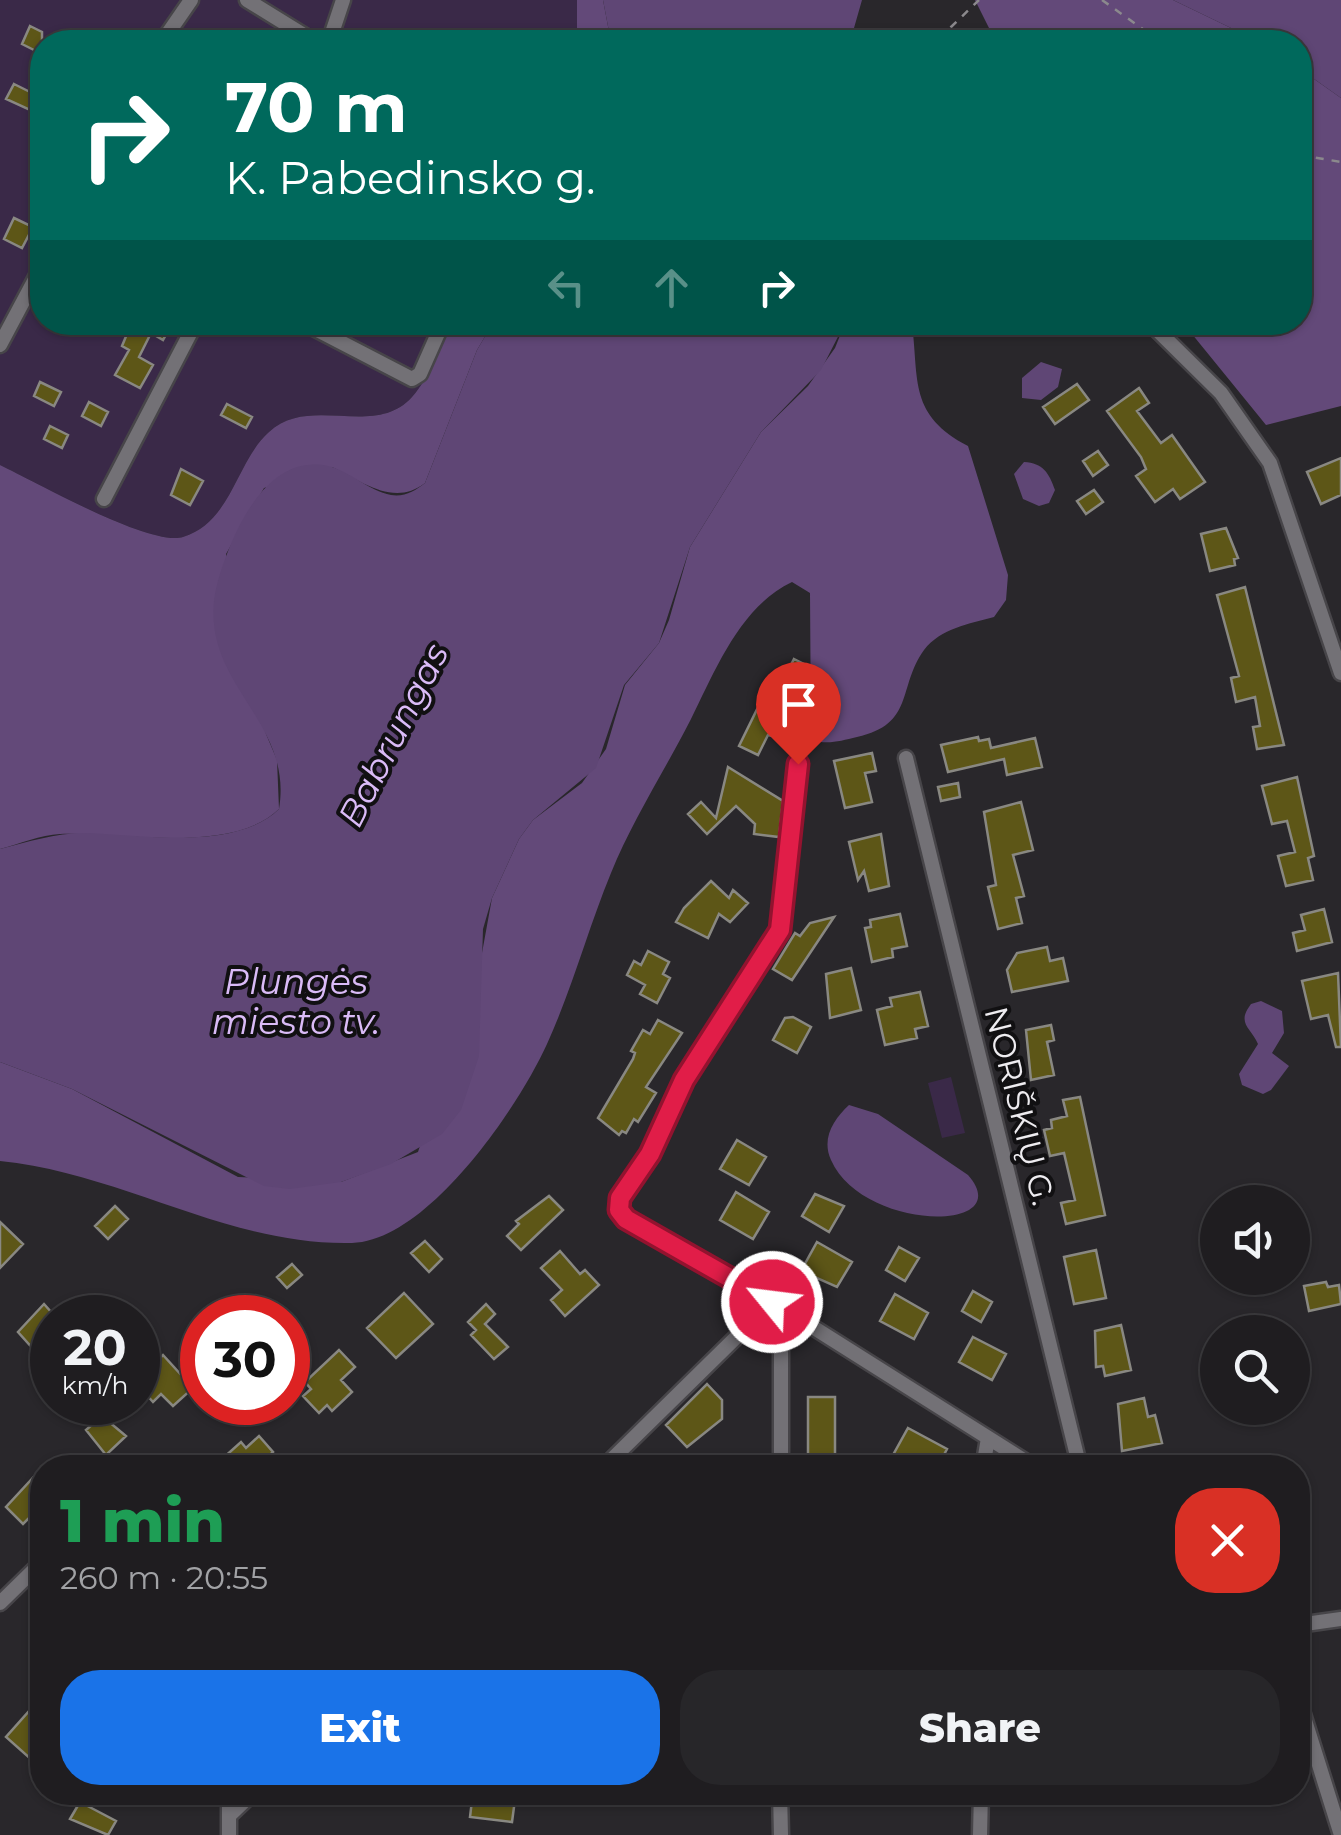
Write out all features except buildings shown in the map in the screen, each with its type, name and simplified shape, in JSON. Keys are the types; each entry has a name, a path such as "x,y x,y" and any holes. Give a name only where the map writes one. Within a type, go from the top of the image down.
{"street":[{"path":"170,30 191,0"},
{"path":"247,0 296,30"},
{"path":"333,30 344,0"},
{"path":"0,346 30,289"},
{"path":"104,499 189,335"},
{"path":"327,335 412,380 420,374 437,335"},
{"path":"1162,335 1221,393 1270,463 1341,673"},
{"name":"NORIŠKIŲ G.","path":"906,758 1077,1455"},
{"path":"798,764 780,930 684,1080 650,1154 620,1198 619,1210 626,1219 777,1304 1015,1455"},
{"path":"617,1455 777,1304"},
{"path":"777,1304 780,1455"},
{"path":"985,1455 988,1438"},
{"path":"0,1603 30,1574"},
{"path":"1310,1625 1341,1619"},
{"path":"1310,1736 1341,1835"},
{"path":"228,1835 230,1805"},
{"path":"231,1814 240,1805"},
{"path":"780,1805 781,1835"},
{"path":"980,1835 981,1805"}],"path":[{"path":"950,30 980,0"},
{"path":"1102,0 1144,30"},
{"path":"1312,157 1341,162"}],"shaded area":[{"path":"0,0 577,0 577,30 30,30 30,335 446,335 424,380 397,409 361,417 303,416 285,421 269,432 223,505 199,529 183,537 167,537 120,523 0,465"},
{"path":"577,0 603,0 609,30 577,30"},
{"path":"975,0 1173,0 1235,30 990,30"},
{"path":"1312,77 1341,98 1341,406 1266,425 1193,335 1312,335"},
{"path":"446,335 486,335 425,483 402,493 378,490 332,467 264,488 226,554 266,734 277,760 279,809 259,823 205,837 60,834 0,849 0,465 120,523 167,537 183,537 212,518 258,444 285,421 322,415 361,417 397,409 412,397"},
{"path":"840,335 913,335 917,380 926,409 935,422 968,446 1008,575 1006,600 994,617 956,628 924,650 897,714 888,723 857,737 829,742 811,740 810,593 792,582 758,607 720,660 619,854 556,1023 534,1070 493,1134 440,1196 411,1220 381,1236 352,1243 306,1241 218,1222 89,1179 0,1161 0,1062 72,1089 238,1177 341,1182 418,1152 480,964 492,898 519,839 533,820 582,783 606,749 625,685 659,643 669,620 690,547 761,432 808,386"},
{"path":"951,1077 965,1133 942,1138 928,1083"}],"water":[{"path":"603,0 862,0 853,30 609,30"},
{"path":"1173,0 1341,0 1341,98 1312,77 1312,30 1235,30"},
{"name":"Plungės miesto tv.","path":"486,335 839,335 821,370 761,432 690,547 659,643 624,685 596,768 533,820 519,839 492,898 483,929 479,1056 461,1110 442,1134 391,1164 341,1182 290,1189 264,1186 72,1089 0,1062 0,849 73,833 212,836 238,831 279,809 280,776 272,747 217,642 213,610 220,574 235,535 271,482 307,465 328,466 391,495 410,493 425,483"},
{"path":"1041,362 1062,369 1058,387 1041,400 1022,398 1022,378"},
{"path":"1024,462 1036,464 1048,474 1055,490 1049,503 1039,506 1023,499 1014,474"},
{"path":"1261,1001 1282,1011 1284,1033 1272,1053 1289,1066 1271,1090 1263,1094 1242,1085 1239,1074 1258,1044 1245,1016 1251,1004"},
{"path":"849,1105 878,1114 968,1175 978,1194 973,1207 956,1215 902,1212 873,1201 848,1184 831,1160 827,1144 834,1123"}],"route":[{"path":"772,1302 626,1219 619,1210 620,1198 650,1154 684,1080 780,930 798,764"}],"water label":[{"name":"Babrungas","path":"393,735"}]}
